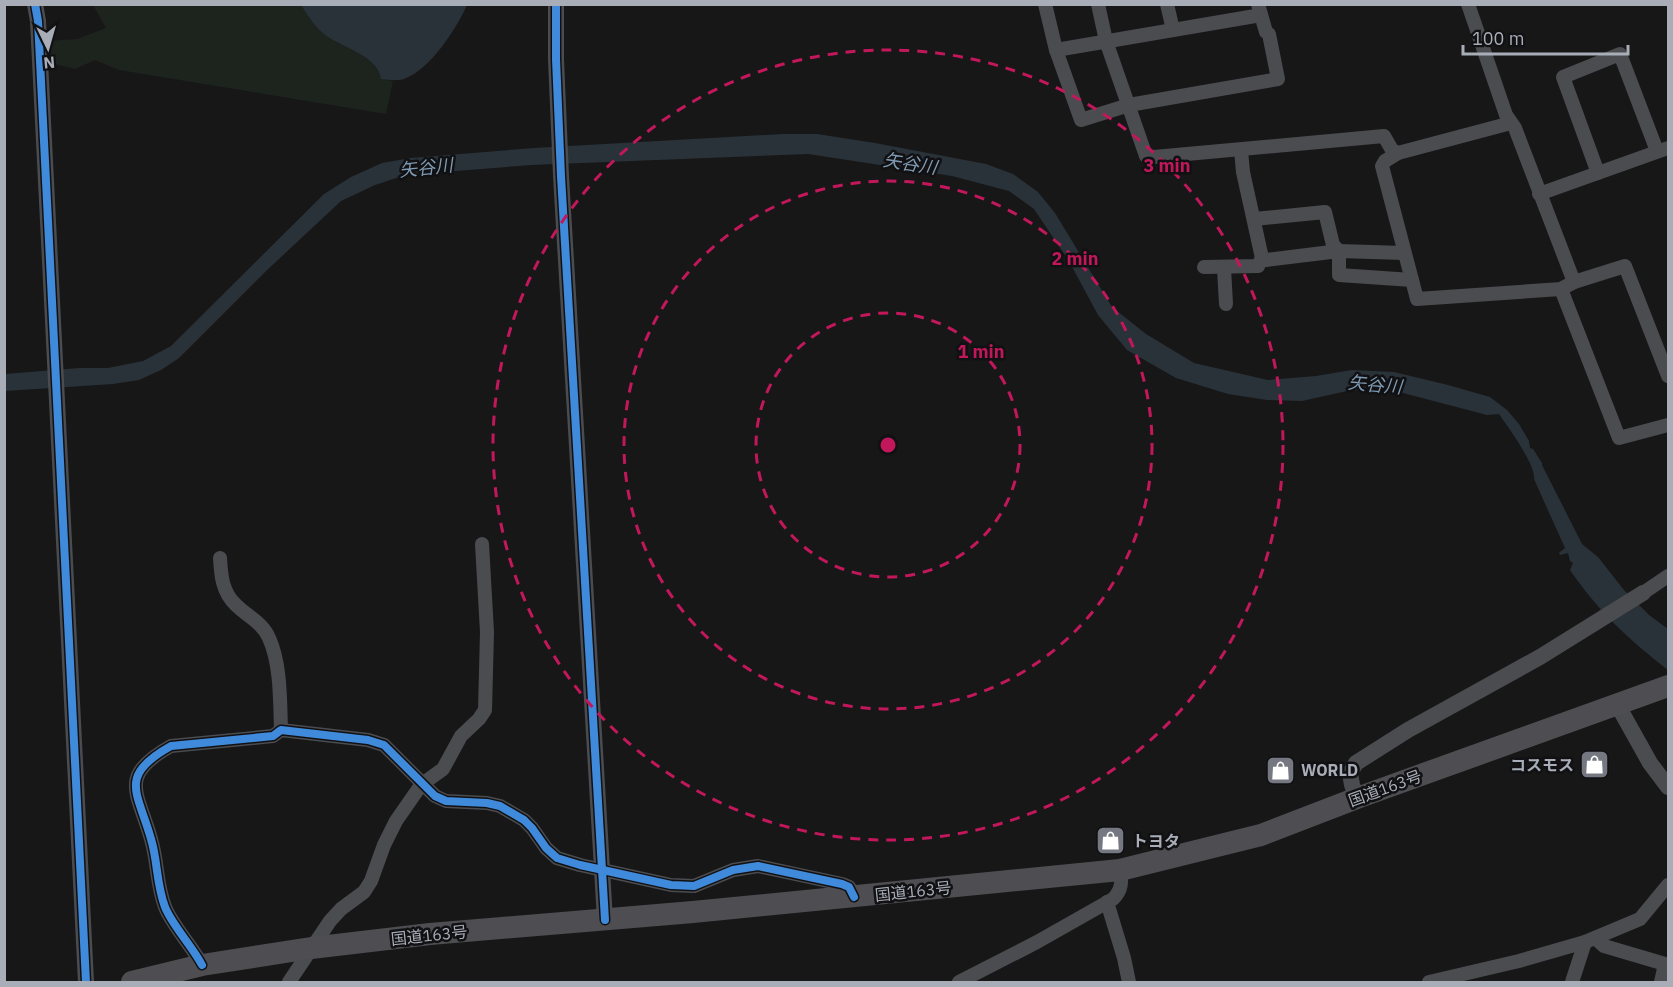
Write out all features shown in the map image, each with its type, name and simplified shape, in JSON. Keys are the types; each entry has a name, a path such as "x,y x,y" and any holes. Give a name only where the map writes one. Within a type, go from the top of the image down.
{"highway":[{"name":"国道163号","path":"132,982 202,966 311,948 430,934 854,897 1120,870 1261,835 1666,687"}],"street":[{"path":"35,4 38,21 58,396 86,982"},
{"path":"556,4 559,143 605,920"},
{"path":"1045,4 1056,50 1081,120 1129,105 1278,79 1269,34 1266,32 1260,10 1173,30 1056,50"},
{"path":"1098,4 1106,41 1146,156 1154,158 1384,136 1392,150 1398,153"},
{"path":"1167,4 1173,30"},
{"path":"1468,4 1506,116 1511,123 1574,282"},
{"path":"1539,194 1663,150 1620,54 1563,77 1598,173"},
{"path":"1511,123 1398,153 1385,161 1382,166 1418,299 1561,289 1574,282 1625,266 1668,376"},
{"path":"1204,267 1258,266 1262,258 1243,172 1241,150"},
{"path":"1254,219 1325,212 1333,245 1339,251 1339,275 1412,280"},
{"path":"1262,258 1266,260 1339,251 1404,253"},
{"path":"1224,268 1226,304"},
{"path":"1561,289 1619,438 1668,425"},
{"path":"289,982 311,948 341,909 364,892 371,881 396,820 421,784 443,769 461,736 485,710 487,632 482,544"},
{"path":"220,558 222,583 234,604 256,621 269,637 279,675 281,730"},
{"path":"1358,798 1350,773 1356,764 1408,730 1540,657 1668,576"},
{"path":"1645,591 1655,595 1668,588"},
{"path":"1617,704 1650,763 1668,787"},
{"path":"202,966 194,949 165,909 156,879 156,860 151,838 136,794 137,778 143,765 156,754 171,746 273,736 281,730 368,740 384,745 435,796 446,801 488,803 500,806 524,820 557,858 601,871 671,885 694,886 733,870 758,866 842,884 849,887 854,897"},
{"path":"959,982 1037,942 1119,894 1122,886 1120,870"},
{"path":"1428,982 1520,961 1590,940 1641,919 1667,890"},
{"path":"1107,902 1129,982"},
{"path":"1572,982 1590,940"},
{"path":"1590,940 1665,964 1660,982"}],"shaded area":[{"path":"93,5 301,5 324,34 367,59 378,71 381,79 393,81 386,114 119,70 95,60 75,69 50,63 48,41 77,39 106,28"}],"water":[{"path":"301,5 467,5 433,58 414,74 396,80 381,79 374,64 324,34"},
{"name":"矢谷川","path":"817,134 875,143 986,164 1013,174 1038,192 1055,213 1112,307 1146,334 1194,363 1268,380 1352,370 1394,372 1490,397 1507,410 1519,424 1529,441 1530,448 1542,463 1582,544 1598,557 1624,590 1649,615 1668,629 1668,670 1627,636 1603,612 1570,570 1573,563 1568,553 1560,555 1559,553 1565,548 1534,479 1531,465 1499,414 1487,415 1384,388 1347,391 1302,401 1267,400 1228,394 1176,378 1127,350 1098,315 1069,261 1034,209 1009,191 952,176 808,154 531,165 405,175 375,185 341,201 265,272 179,358 161,370 139,380 113,384 5,391 5,374 108,368 143,361 171,346 324,194 351,177 382,163 411,158 534,148"}],"cycle path":[{"path":"35,4 38,21 86,982"},
{"path":"556,4 561,176 605,920"},
{"path":"202,965 165,907 153,848 137,797 138,776 143,767 171,746 273,736 281,730 368,740 384,745 435,796 446,801 500,806 524,820 557,858 580,865 671,885 694,886 733,870 758,866 842,884 849,887 854,897"}],"place":[{"name":"コスモス","path":"1595,765"},
{"name":"WORLD","path":"1280,770"},
{"name":"トヨタ","path":"1111,841"}]}
